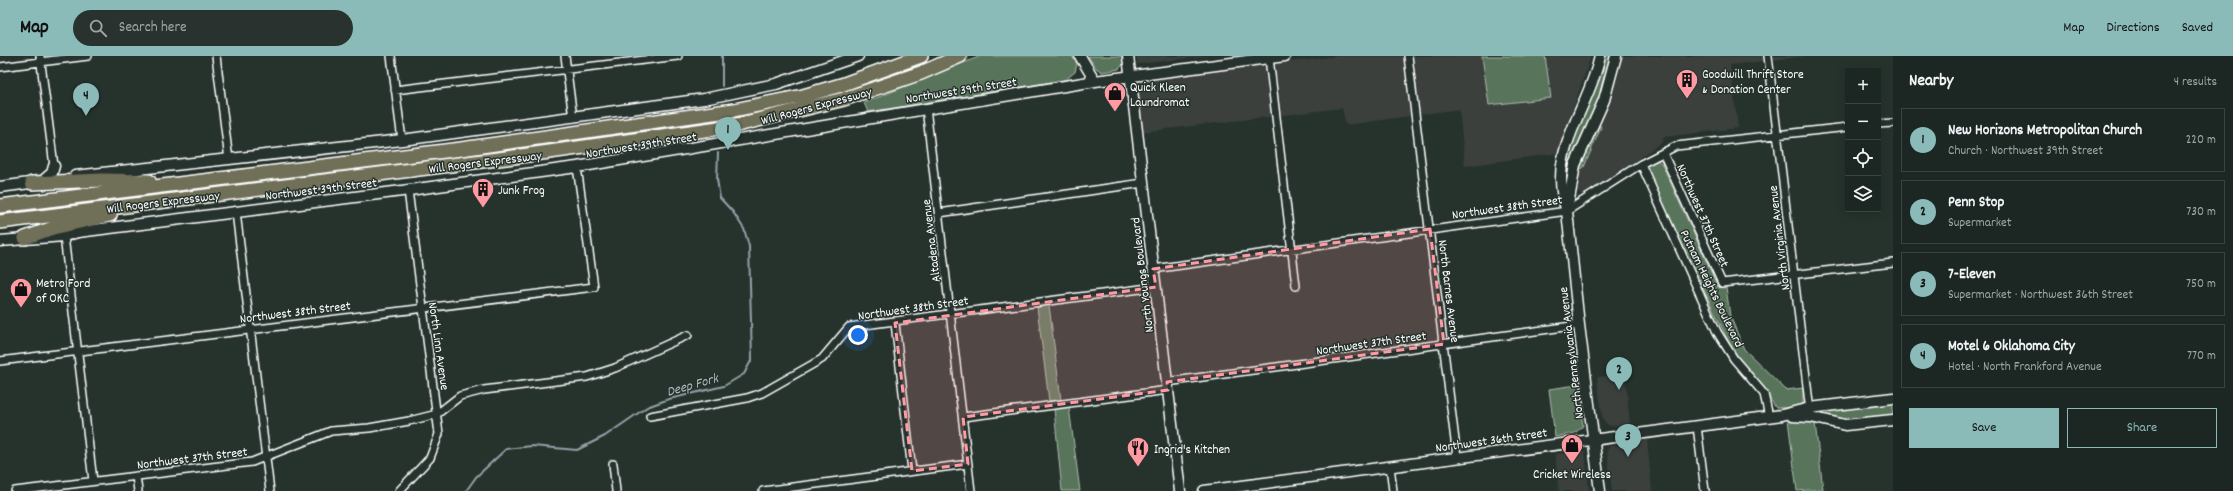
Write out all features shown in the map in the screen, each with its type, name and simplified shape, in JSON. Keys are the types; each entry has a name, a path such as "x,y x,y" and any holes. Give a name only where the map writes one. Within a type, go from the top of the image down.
{"highway":[{"name":"Will Rogers Expressway","path":"0,206 461,149 734,110 833,87 921,56"},
{"name":"Will Rogers Expressway","path":"0,222 514,158 733,126 844,100 922,72 960,56"},
{"path":"32,183 102,180 193,182"},
{"path":"26,238 53,228 170,200"}],"main road":[{"path":"0,188 32,183 45,179 402,140 573,118 735,94 809,74 858,56"},
{"path":"1080,56 1095,81"},
{"name":"North Youngs Boulevard","path":"1128,56 1180,491"},
{"name":"Northwest 39th Street","path":"0,241 64,236 78,232 577,167 1131,75 1285,56"},
{"name":"North Pennsylvania Avenue","path":"1600,56 1592,84 1565,150 1561,173 1561,195 1567,211 1579,325 1600,491"},
{"name":"North Pennsylvania Avenue","path":"1567,211 1575,165 1604,100 1616,56"},
{"path":"45,179 52,173 54,166"},
{"name":"Northwest 36th Street","path":"1204,491 1594,438 1782,415 1811,413 1893,398"},
{"name":"Northwest 36th Street","path":"1811,413 1845,425 1893,420"}],"street":[{"path":"0,67 40,59 88,56"},
{"path":"216,56 229,160"},
{"path":"391,56 402,140"},
{"path":"565,56 573,118"},
{"path":"395,90 678,56"},
{"name":"North Barnes Avenue","path":"1408,56 1457,457"},
{"name":"North Virginia Avenue","path":"1768,56 1811,413"},
{"path":"1269,58 1296,286"},
{"path":"40,59 54,166"},
{"name":"Altadena Avenue","path":"926,108 971,491"},
{"path":"1881,124 1893,123"},
{"name":"Northwest 38th Street","path":"1154,269 1291,248 1567,211 1641,164 1676,146 1845,127"},
{"name":"Northwest 37th Street","path":"1663,153 1722,283 1893,263"},
{"name":"Putnam Heights Boulevard","path":"1641,164 1717,332 1734,359 1764,394 1768,417"},
{"name":"Northwest 38th Street","path":"0,361 594,287 577,167"},
{"path":"939,212 1143,183"},
{"name":"North Linn Avenue","path":"399,491 430,458 439,434 438,414 408,190"},
{"path":"236,212 267,456 270,491"},
{"path":"64,236 93,481"},
{"name":"Northwest 38th Street","path":"650,416 747,398 762,393 822,359 849,327 1156,287"},
{"path":"895,322 912,471"},
{"name":"Northwest 37th Street","path":"962,417 1579,325"},
{"path":"438,414 460,396 484,390 587,377 615,368 688,335"},
{"name":"Northwest 37th Street","path":"14,491 252,462 331,431 389,425 438,414"},
{"path":"1697,426 1705,491"},
{"path":"613,464 616,491"},
{"path":"763,491 968,464"},
{"path":"1390,466 1393,491"},
{"path":"136,476 138,491"}],"highlighted area":[{"path":"1430,229 1444,344 1167,382 1168,390 963,417 968,464 912,471 895,323 1156,287 1153,269"}],"shaded area":[{"path":"1136,56 1208,56 1138,64"},
{"path":"1339,56 1591,56 1558,153 1465,166 1459,109 1346,125 1342,108 1142,132 1137,92 1141,80"},
{"path":"1622,56 1806,56 1730,65 1738,128 1664,137 1662,142 1590,193 1582,195 1577,191 1576,185 1580,163 1618,77"},
{"path":"1625,374 1630,424 1610,426 1603,421 1597,377"},
{"path":"1647,440 1652,491 1612,491 1607,450 1611,446"},
{"path":"1585,452 1589,491 1559,491 1555,454"}],"green space":[{"path":"981,56 1072,56 1077,64 1075,72 1065,80 868,112 864,103"},
{"path":"1088,56 1123,56 1124,63 1119,69 1102,72 1096,68"},
{"path":"1482,56 1545,56 1551,98 1489,105"},
{"path":"1605,56 1610,56 1600,100 1567,188 1564,187 1568,154"},
{"path":"1599,124 1601,127 1584,167 1581,169 1579,167"},
{"path":"1653,160 1658,160 1662,164 1718,287 1726,287 1730,316 1744,349 1786,390 1803,388 1803,404 1798,407 1776,408 1761,385 1733,351 1646,168 1647,164"},
{"path":"1049,305 1061,400 1049,401 1037,307"},
{"path":"1577,385 1583,426 1575,433 1555,437 1549,389"},
{"path":"1893,401 1893,417 1846,420 1827,417 1816,414 1815,412"},
{"path":"1069,407 1080,491 1062,491 1054,409"},
{"path":"1797,419 1815,423 1823,489 1797,491 1788,420"}],"waterway":[{"name":"Deep Fork","path":"722,56 722,86"},
{"name":"Deep Fork","path":"466,491 476,477 506,449 532,446 577,450 605,436 647,407 669,399 724,386 744,374 752,359 749,246 744,229 733,212 720,198 717,179 718,153"}],"place":[{"name":"Goodwill Thrift Store & Donation Center","path":"1687,100"},
{"name":"Quick Kleen Laundromat","path":"1115,112"},
{"name":"Motel 6 Oklahoma City","path":"86,116"},
{"name":"New Horizons Metropolitan Church","path":"728,150"},
{"name":"Junk Frog","path":"483,208"},
{"name":"Metro Ford of OKC","path":"21,308"},
{"name":"Penn Stop","path":"1619,390"},
{"name":"7-Eleven","path":"1628,457"},
{"name":"Cricket Wireless","path":"1572,464"},
{"name":"Ingrid's Kitchen","path":"1138,468"}]}
